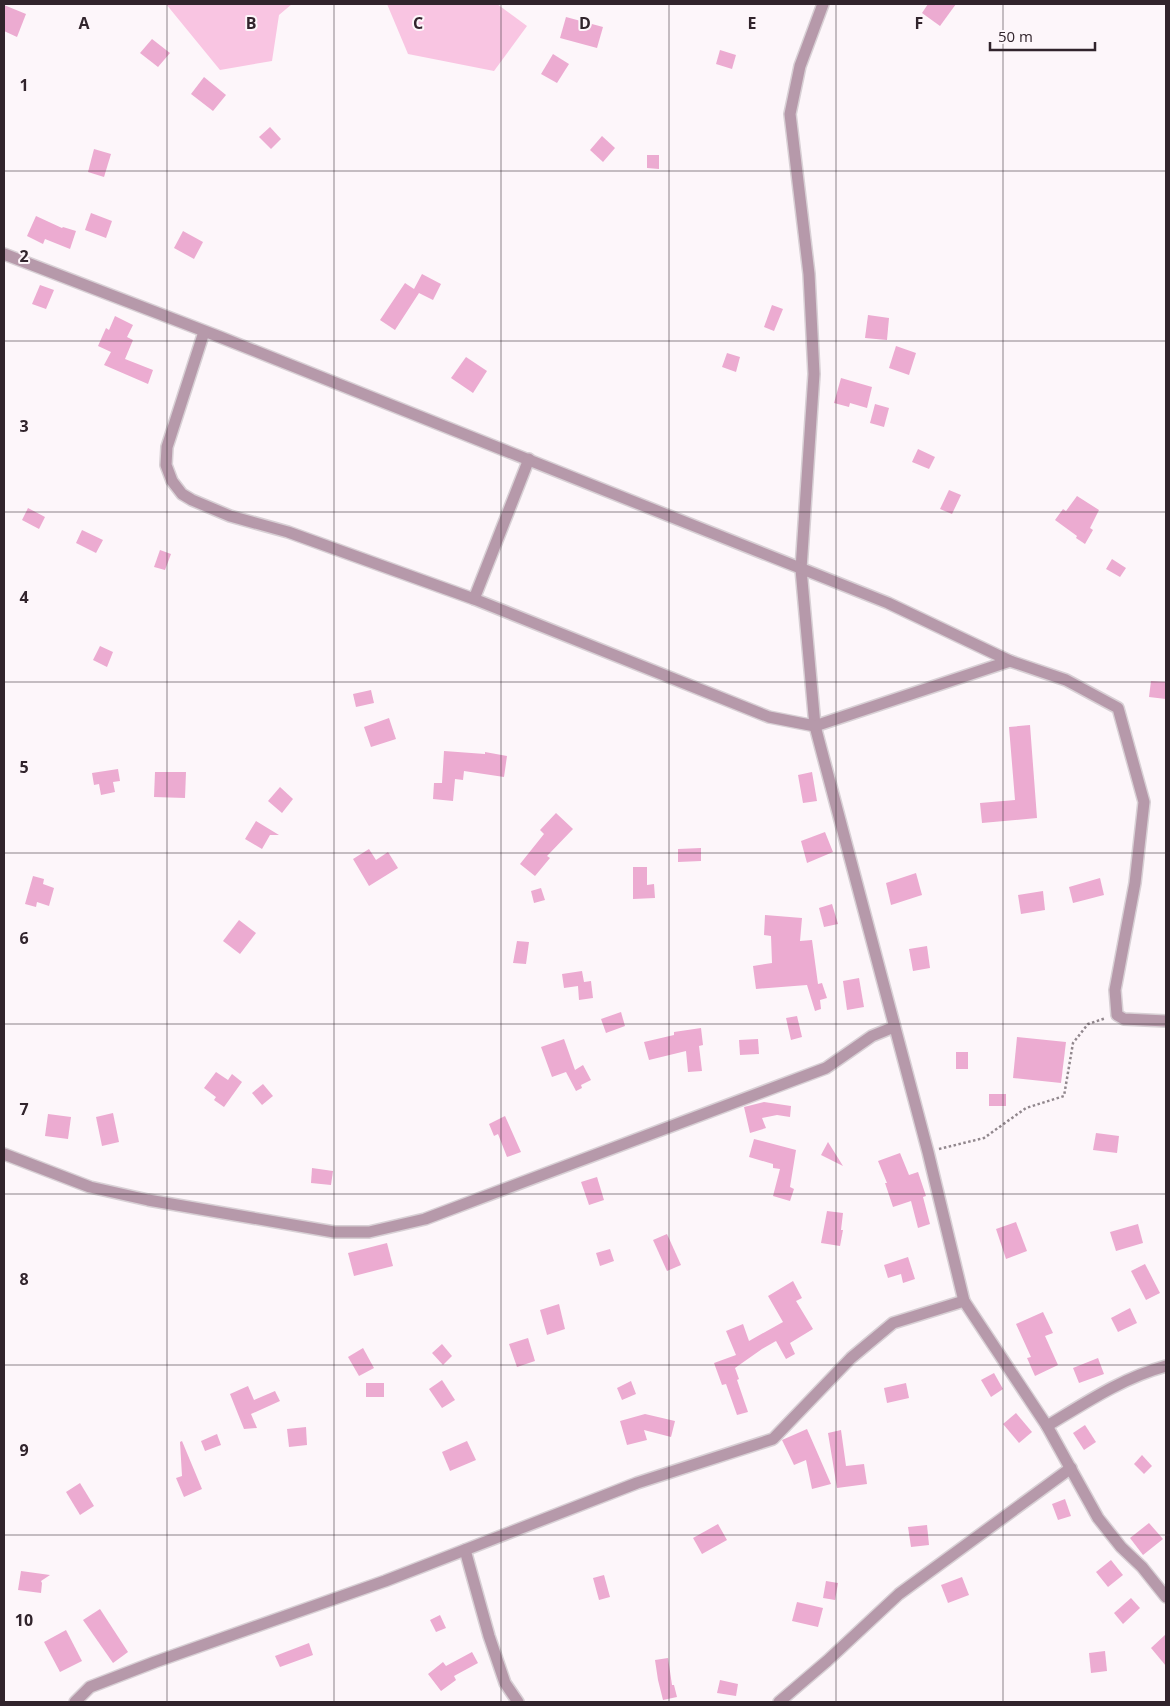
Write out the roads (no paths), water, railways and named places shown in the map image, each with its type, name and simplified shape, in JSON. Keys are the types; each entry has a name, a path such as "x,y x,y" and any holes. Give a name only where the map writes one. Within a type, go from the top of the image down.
{"street":[{"path":"823,4 800,66 790,114 809,274 814,374 801,569 814,726 928,1152 964,1301 1046,1426 1098,1518 1166,1597"},
{"path":"4,254 529,459 888,603 1010,661 1066,680 1118,708 1144,802 1135,883 1115,990 1117,1015 1124,1020 1166,1021"},
{"path":"204,332 167,447 166,465 172,481 182,494 230,516 288,532 474,600 769,717 814,726 1010,661"},
{"path":"474,600 529,459"},
{"path":"4,1154 90,1187 119,1194 334,1232 369,1232 434,1215 826,1068 872,1036 894,1027"},
{"path":"75,1702 90,1687 234,1633 385,1582 637,1483 773,1439 851,1358 893,1323 964,1301"},
{"path":"1046,1426 1113,1386 1166,1366"},
{"path":"778,1702 827,1661 899,1594 1071,1468"},
{"path":"465,1550 489,1636 505,1683 518,1702"}]}
